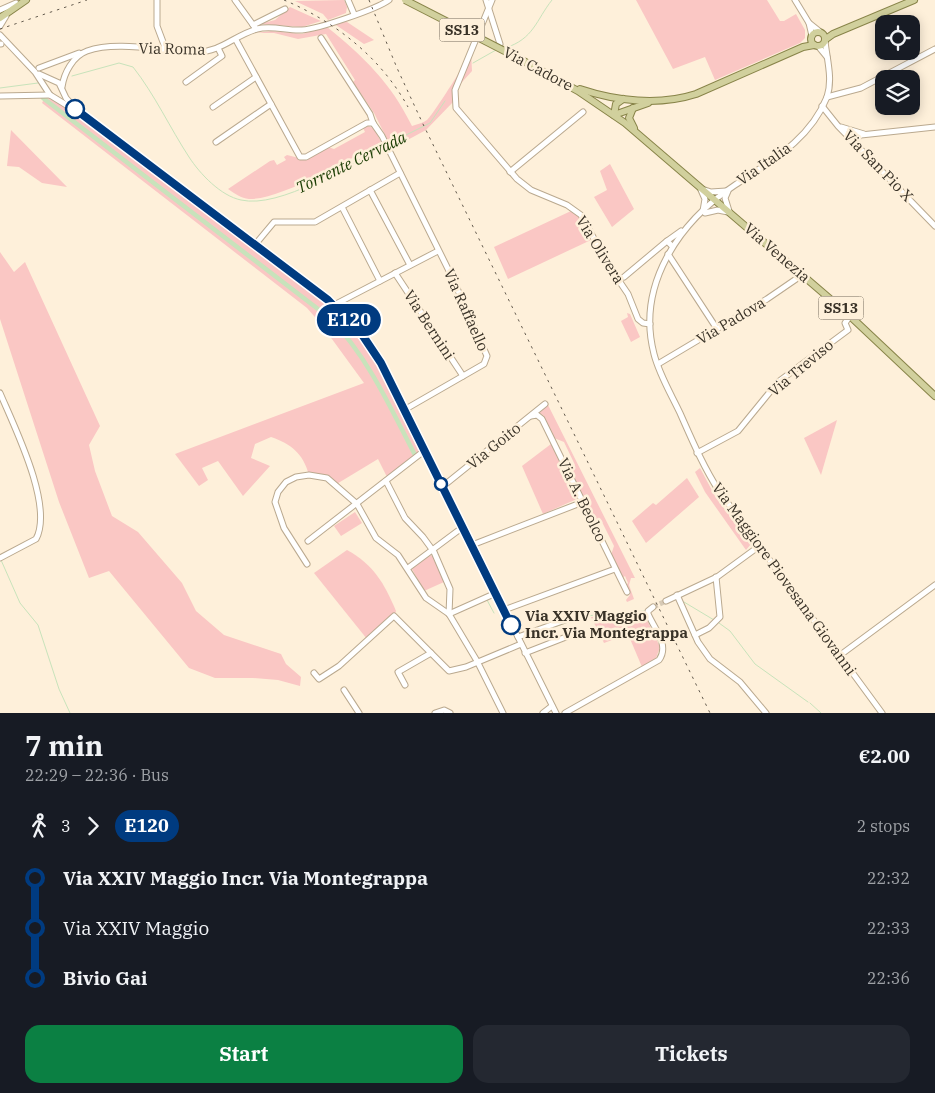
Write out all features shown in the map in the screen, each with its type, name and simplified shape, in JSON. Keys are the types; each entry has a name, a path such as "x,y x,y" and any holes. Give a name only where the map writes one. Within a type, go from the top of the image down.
{"main road":[{"path":"0,11 26,0"},
{"name":"Via Cadore","path":"405,0 568,85 614,115"},
{"path":"614,115 636,106 696,94 803,47 823,36 833,34 914,0"},
{"path":"0,18 19,3"},
{"path":"814,41 823,36"},
{"path":"568,85 623,99 666,100"},
{"path":"614,115 616,104 623,99"},
{"path":"635,132 630,115 636,106"},
{"name":"Via Venezia","path":"614,115 850,316 935,396"}],"street":[{"path":"157,0 156,26 166,50"},
{"path":"235,0 255,27"},
{"path":"348,0 354,14"},
{"name":"Via Roma","path":"377,6 383,0"},
{"name":"Via Roma","path":"255,27 305,30 377,6 389,0"},
{"path":"486,0 500,44"},
{"name":"Via Olivera","path":"492,0 455,90 454,101 460,114 510,172 531,190 567,205 581,215 609,266 628,294 638,319 643,323 650,324"},
{"path":"795,0 809,23 823,36"},
{"path":"19,3 3,19 0,28 1,41 9,45 37,70 62,88 66,98 81,114"},
{"name":"Via Roma","path":"37,70 85,51 123,47 197,52 218,48 236,40 285,9"},
{"path":"809,23 814,41 827,56"},
{"name":"Via Italia","path":"652,300 657,278 668,254 672,246 688,227 715,200 788,150 812,122 827,97 830,74 823,36"},
{"name":"Via Raffaello","path":"321,38 370,114 373,123 389,150 487,353 484,364 404,410"},
{"path":"236,40 301,158 308,156 367,123 373,123"},
{"path":"186,82 222,56 218,48"},
{"path":"827,97 861,88 935,50"},
{"path":"50,92 54,82 85,51"},
{"path":"37,70 50,92 334,305 368,342 413,427 555,713"},
{"path":"0,96 50,92 61,94 67,71"},
{"path":"213,107 256,77"},
{"path":"216,142 271,104"},
{"name":"Via San Pio X","path":"822,106 838,126 934,222"},
{"path":"510,172 583,112"},
{"path":"838,126 858,133 868,134"},
{"path":"851,139 861,135 935,127"},
{"path":"851,139 851,134 858,133"},
{"path":"254,246 274,222 315,222 400,173"},
{"path":"699,186 705,200 700,215"},
{"name":"Via Italia","path":"699,186 711,192 728,190"},
{"path":"370,190 410,265"},
{"name":"Via Italia","path":"728,190 726,203 731,213"},
{"path":"342,207 380,281"},
{"path":"700,215 712,210 731,213"},
{"path":"624,277 667,241 688,227"},
{"path":"667,241 672,246"},
{"path":"334,305 438,251"},
{"path":"668,254 717,328"},
{"name":"Via Bernini","path":"395,273 463,376"},
{"name":"Via Padova","path":"658,364 802,275"},
{"name":"Via Maggiore Piovesana Giovanni","path":"652,300 650,324 652,344 658,364 697,453 728,506 882,713"},
{"name":"Via Treviso","path":"697,453 738,431 778,382 848,330 845,323 850,316"},
{"path":"0,393 32,474 41,506 39,531 36,539 0,558"},
{"name":"Via Goito","path":"442,487 545,404"},
{"name":"Via A. Beolco","path":"531,416 537,415 542,419 627,592"},
{"path":"308,541 424,452"},
{"path":"307,564 279,517 276,497 281,487 296,477 318,475 327,478 357,504 376,538 395,552 408,568 426,598 449,614 477,661 503,713"},
{"path":"386,481 405,518 432,549 450,589 449,614"},
{"path":"472,545 583,502"},
{"path":"408,568 463,527"},
{"path":"666,601 716,577 758,547"},
{"path":"504,610 615,568"},
{"path":"695,635 709,628 720,617 716,577"},
{"path":"839,656 935,585"},
{"path":"449,614 496,593"},
{"path":"678,595 695,635 710,659 742,684 766,713"},
{"path":"565,713 659,660 663,653 663,644 648,612 653,607"},
{"path":"314,673 319,679 339,666 394,616 449,671 459,669 521,644"},
{"path":"518,637 568,619"},
{"path":"526,653 566,637"},
{"path":"405,685 398,672 431,653"},
{"path":"344,690 359,713"},
{"path":"543,713 552,706"},
{"path":"435,713 444,710 450,713"}],"shaded area":[{"path":"344,0 347,7 346,13 328,20 323,14 295,1"},
{"path":"636,0 767,0 780,21 784,21 796,14 805,30 805,38 800,43 715,80 705,57 673,69"},
{"path":"290,7 321,21 302,27 260,24 275,20"},
{"path":"347,22 374,40 364,44 333,23"},
{"path":"327,27 376,72 395,97 412,126 427,120 450,88 471,52 472,71 455,90 454,101 426,130 389,150 384,141 387,139 374,113 353,82 355,80 326,34 298,39 274,33 257,33 271,31 302,34"},
{"path":"45,97 64,105 328,300 368,342 424,451 387,477 378,459 335,485 327,478 309,475 300,455 295,450 271,437 255,444 251,458 270,466 243,496 218,461 202,468 208,480 199,486 175,454 364,383 307,308 42,103"},
{"path":"368,126 374,128 381,142 297,186 279,193 249,199 238,196 228,189 270,161 274,160 277,165 286,160 284,157 287,155 307,160 328,147 334,149 365,132 363,128"},
{"path":"11,130 67,187 42,183 19,167 7,166"},
{"path":"610,164 634,209 612,227 594,197 607,190 600,171"},
{"path":"571,211 580,218 591,240 508,279 494,247"},
{"path":"0,252 14,272 25,262 100,426 89,445 95,471 112,516 138,532 182,583 196,611 224,635 281,654 286,664 301,677 300,686 278,680 215,678 189,668 109,571 89,578 59,502 0,319"},
{"path":"627,313 630,314 640,337 631,342 621,321 628,317"},
{"path":"547,403 635,578 631,578 629,585 634,599 627,602 626,600 630,595 626,585 628,583 625,576 622,578 611,555 614,546 602,522 594,519 571,473 575,465 564,442 554,438 543,415 538,413"},
{"path":"837,420 821,475 804,438"},
{"path":"551,444 577,499 543,514 522,466"},
{"path":"700,468 715,496 751,544 746,550 705,492 695,472"},
{"path":"687,478 699,497 646,543 632,521 653,503 656,505"},
{"path":"355,512 362,523 341,536 334,526"},
{"path":"347,550 364,562 377,576 396,611 394,616 367,639 314,573"},
{"path":"429,555 433,556 444,582 424,591 412,569"},
{"path":"645,612 660,647 656,658 642,667 628,634 604,643 591,617"}],"waterway":[{"name":"Torrente Cervada","path":"505,48 522,40 528,34 552,0"},
{"name":"Torrente Cervada","path":"473,63 496,50"},
{"name":"Torrente Cervada","path":"72,76 119,63 133,67 199,170 219,189 233,198 241,200 257,201 294,192 385,146"},
{"name":"Torrente Cervada","path":"0,88 38,83"},
{"path":"43,98 331,319 357,350 368,367 415,455"},
{"name":"Torrente Cervada","path":"388,144 430,123 445,101"},
{"path":"1,560 20,603 38,625 59,689 70,713"},
{"path":"487,600 494,613"},
{"path":"684,602 714,620"},
{"path":"532,635 585,616 644,611"},
{"path":"719,623 730,631 755,664 808,702"},
{"path":"810,703 821,713"}],"tunnel":[{"path":"653,607 666,601"}],"railway":[{"path":"0,29 87,0"},
{"path":"284,0 322,19 355,43 385,73 408,107"},
{"path":"369,0 422,122 710,713"}],"bus line":[{"name":"E120","path":"75,109 328,300 347,317 363,336 381,363 511,625"}],"place":[{"name":"Via XXIV Maggio Incr. Via Montegrappa","path":"511,625"}]}
